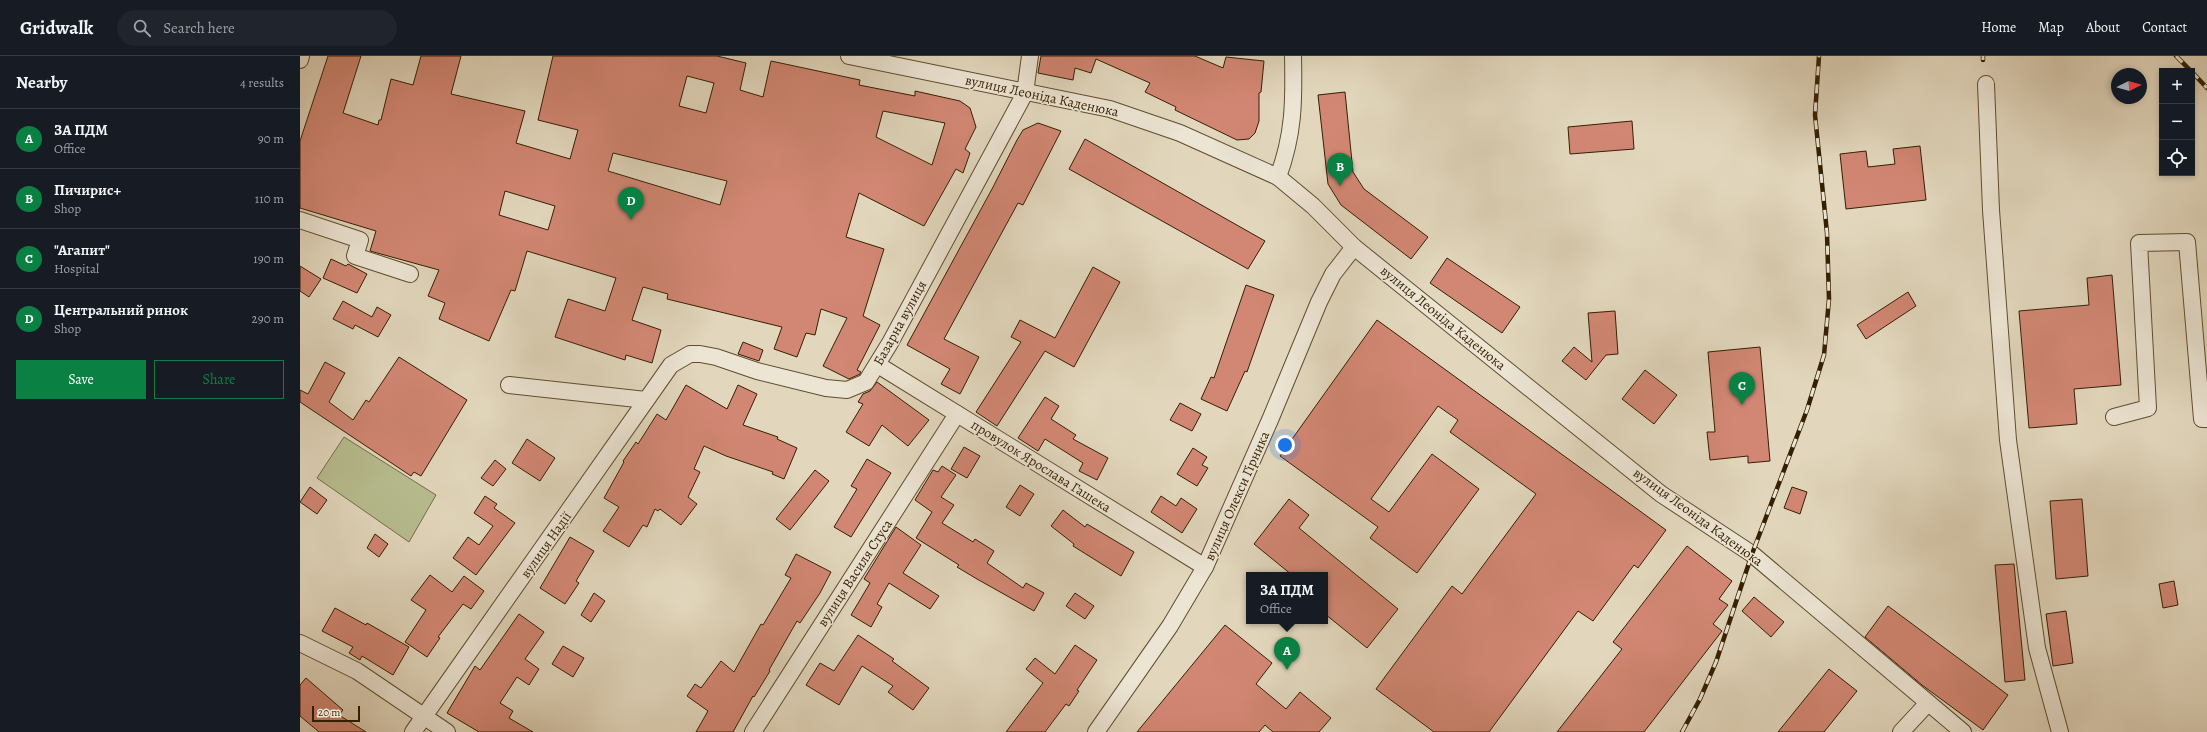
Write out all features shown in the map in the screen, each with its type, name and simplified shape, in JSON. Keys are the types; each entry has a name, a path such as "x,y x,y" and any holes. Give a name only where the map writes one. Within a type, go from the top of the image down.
{"street":[{"path":"300,60 301,56"},
{"name":"вулиця Леоніда Каденюка","path":"849,56 1025,93 1110,109 1180,133 1278,177 1313,206 1354,247 1662,494 1752,554 1927,704 1963,732"},
{"path":"1025,93 1030,56"},
{"path":"1278,177 1290,142 1293,118 1293,56"},
{"path":"1986,84 1991,210 2008,440 2037,648 2060,732"},
{"name":"Базарна вулиця","path":"679,358 690,354 716,357 757,371 826,388 847,390 866,382 878,365 1025,93"},
{"path":"300,220 360,240 355,256 410,274"},
{"path":"2114,417 2148,408 2139,242 2187,242 2202,419 2207,419"},
{"name":"вулиця Олекси Гірника","path":"1096,732 1170,626 1205,567 1270,420 1319,302 1333,274 1354,247"},
{"name":"вулиця Надії","path":"413,732 646,400 671,365 679,358"},
{"name":"провулок Ярослава Гашека","path":"878,365 1205,567"},
{"path":"509,385 646,400"},
{"name":"вулиця Василя Стуса","path":"753,732 957,414"},
{"path":"300,643 357,671 424,718 447,732"},
{"path":"1901,732 1927,704"}],"green space":[{"path":"344,437 436,495 409,542 317,478"}],"building":[{"path":"328,56 361,56 343,113 378,125 379,120 381,120 391,79 413,85 421,56 461,56 451,94 525,111 516,143 570,159 578,130 538,120 553,56 717,56 746,63 740,90 763,97 771,61 860,80 859,85 915,96 915,91 960,101 970,108 976,127 965,149 970,153 963,173 956,169 924,226 859,193 846,237 884,249 863,316 880,325 857,370 861,372 860,374 849,379 823,366 847,318 821,309 815,335 806,333 797,357 774,349 782,327 667,299 668,294 643,287 632,320 661,330 652,363 626,355 625,360 555,337 568,299 605,311 616,278 527,251 515,291 511,290 489,341 439,319 445,303 428,296 439,270 370,251 376,231 300,208 300,141","holes":["687,76 714,83 706,113 679,106","883,111 945,123 932,165 876,137","613,153 727,181 720,205 608,171","505,191 555,206 548,230 499,215"]},
{"path":"1041,56 1195,56 1223,68 1226,57 1264,61 1261,92 1259,93 1259,121 1255,133 1249,139 1237,140 1175,110 1176,107 1145,92 1150,83 1096,59 1091,73 1075,68 1073,80 1038,73"},
{"path":"1345,92 1353,172 1364,189 1428,237 1411,259 1341,205 1328,184 1318,95"},
{"path":"1632,121 1634,149 1570,154 1568,127"},
{"path":"1038,123 1061,131 1023,205 1018,203 944,339 979,357 960,394 941,384 950,369 907,345 1017,140 1023,130"},
{"path":"1085,139 1265,241 1248,269 1069,169"},
{"path":"1920,146 1926,200 1846,209 1840,154 1866,151 1868,167 1895,164 1893,149"},
{"path":"1447,258 1520,307 1502,333 1430,283"},
{"path":"331,259 346,266 348,264 367,274 357,293 323,278"},
{"path":"300,266 321,279 309,297 300,291"},
{"path":"1093,267 1120,282 1074,367 1045,351 997,426 976,412 1021,342 1011,337 1020,320 1055,338"},
{"path":"2112,275 2121,385 2074,389 2077,424 2029,428 2019,311 2089,305 2087,278"},
{"path":"1246,285 1274,295 1247,372 1245,371 1227,411 1201,399 1211,377 1214,378"},
{"path":"1908,292 1916,306 1866,339 1857,325"},
{"path":"343,301 372,317 377,307 391,315 378,337 355,325 353,329 333,319"},
{"path":"1615,311 1618,354 1606,355 1586,380 1562,361 1574,347 1592,362 1588,313"},
{"path":"1377,320 1666,530 1638,568 1634,565 1593,621 1578,611 1489,732 1434,732 1376,689 1452,586 1462,594 1536,494 1450,432 1458,420 1438,406 1371,499 1389,512 1432,454 1479,489 1417,573 1370,538 1378,527 1280,456"},
{"path":"743,342 763,350 759,361 738,354"},
{"path":"1760,347 1770,461 1748,463 1748,456 1710,460 1707,432 1715,432 1708,352"},
{"path":"399,357 467,400 421,476 414,472 411,476 300,402 300,390 308,394 325,362 345,373 329,402 353,420 366,400 369,402"},
{"path":"1645,370 1677,395 1654,424 1622,399"},
{"path":"877,382 929,420 908,446 882,425 869,446 846,432 863,404 858,402 863,394 870,391"},
{"path":"686,385 727,409 738,385 757,394 743,425 778,437 777,439 797,448 784,479 772,474 773,472 726,456 704,446 694,469 700,472 688,497 697,504 681,525 660,509 658,511 655,509 647,527 643,525 629,547 603,531 619,507 604,498 624,462 623,461 636,442 638,444 657,414 666,420"},
{"path":"1045,397 1059,406 1051,419 1076,435 1073,439 1108,458 1097,480 1079,471 1083,463 1045,439 1038,451 1018,438"},
{"path":"1180,403 1201,414 1192,431 1170,420"},
{"path":"527,439 555,458 540,481 512,463"},
{"path":"964,447 980,456 967,478 951,469"},
{"path":"1193,448 1207,457 1202,465 1208,468 1197,486 1177,474"},
{"path":"867,459 891,473 851,537 834,527 857,489 851,486"},
{"path":"495,460 506,469 493,486 481,478"},
{"path":"942,466 956,475 941,497 954,505 942,523 973,542 975,539 994,551 987,563 1023,588 1026,583 1044,593 1034,611 957,567 959,565 916,538 932,512 915,500 933,470 938,472"},
{"path":"815,470 829,481 790,530 776,519"},
{"path":"1020,485 1034,494 1020,516 1006,507"},
{"path":"310,487 327,500 317,514 300,502"},
{"path":"1792,487 1807,492 1800,514 1784,508"},
{"path":"485,496 497,504 494,508 515,523 476,575 453,558 468,537 479,545 493,526 474,513"},
{"path":"1161,496 1176,506 1181,498 1197,509 1182,533 1151,512"},
{"path":"1289,499 1309,515 1299,528 1398,609 1367,648 1328,616 1328,572 1288,572 1254,544"},
{"path":"2082,499 2088,576 2056,579 2050,501"},
{"path":"1063,510 1085,527 1087,524 1134,552 1121,576 1073,546 1074,544 1051,526"},
{"path":"896,527 921,545 903,573 939,596 930,609 889,583 877,604 882,607 871,627 851,615 870,583 864,579"},
{"path":"375,534 388,544 379,557 367,548"},
{"path":"570,537 594,551 576,581 579,583 565,604 540,588"},
{"path":"1687,546 1732,581 1719,599 1728,605 1713,624 1722,631 1644,732 1557,732 1622,649 1613,642"},
{"path":"796,554 831,572 820,593 800,623 797,621 769,670 770,671 754,697 753,696 733,732 696,732 708,711 687,696 695,684 701,688 721,661 734,672 761,624 763,625 791,578 785,575"},
{"path":"2014,564 2025,680 2005,682 1995,565"},
{"path":"430,575 452,592 464,576 484,591 471,609 463,604 438,637 440,638 427,657 405,642 426,610 411,600"},
{"path":"2174,581 2178,605 2163,608 2159,584"},
{"path":"594,593 605,601 591,622 581,615"},
{"path":"1075,593 1094,606 1085,619 1066,606"},
{"path":"1754,597 1784,622 1771,637 1742,611"},
{"path":"1888,606 2008,695 1983,730 1922,685 1865,637"},
{"path":"335,608 366,625 367,623 409,647 393,675 362,656 360,660 349,653 353,647 322,631"},
{"path":"2066,611 2073,663 2053,666 2046,614"},
{"path":"519,614 544,632 525,659 539,669 529,685 517,677 500,703 513,711 509,718 533,732 479,732 447,713 475,666 480,670"},
{"path":"1225,625 1272,663 1256,684 1286,709 1300,692 1331,718 1319,732 1273,732 1265,725 1259,732 1137,732"},
{"path":"858,635 894,659 892,661 929,688 913,710 888,692 893,686 862,666 839,705 806,685 820,663 834,671"},
{"path":"1075,645 1097,660 1077,690 1079,691 1069,706 1066,704 1045,732 1006,732 1043,683 1026,669 1035,658 1055,674"},
{"path":"563,646 584,658 573,677 552,664"},
{"path":"1829,669 1857,691 1824,732 1778,732"},
{"path":"306,678 343,710 339,715 366,732 319,732 300,716 300,685"}],"railway":[{"path":"1682,732 1700,699 1716,662 1752,554 1807,410 1824,355 1829,299 1827,233 1815,115 1819,56"},
{"path":"2176,56 2188,68"},
{"path":"2195,75 2207,88"}],"place":[{"name":"Пичирис+","path":"1340,186"},
{"name":"Центральний ринок","path":"631,220"},
{"name":"\"Агапит\"","path":"1742,405"},
{"name":"ЗА ПДМ","path":"1287,670"}]}
